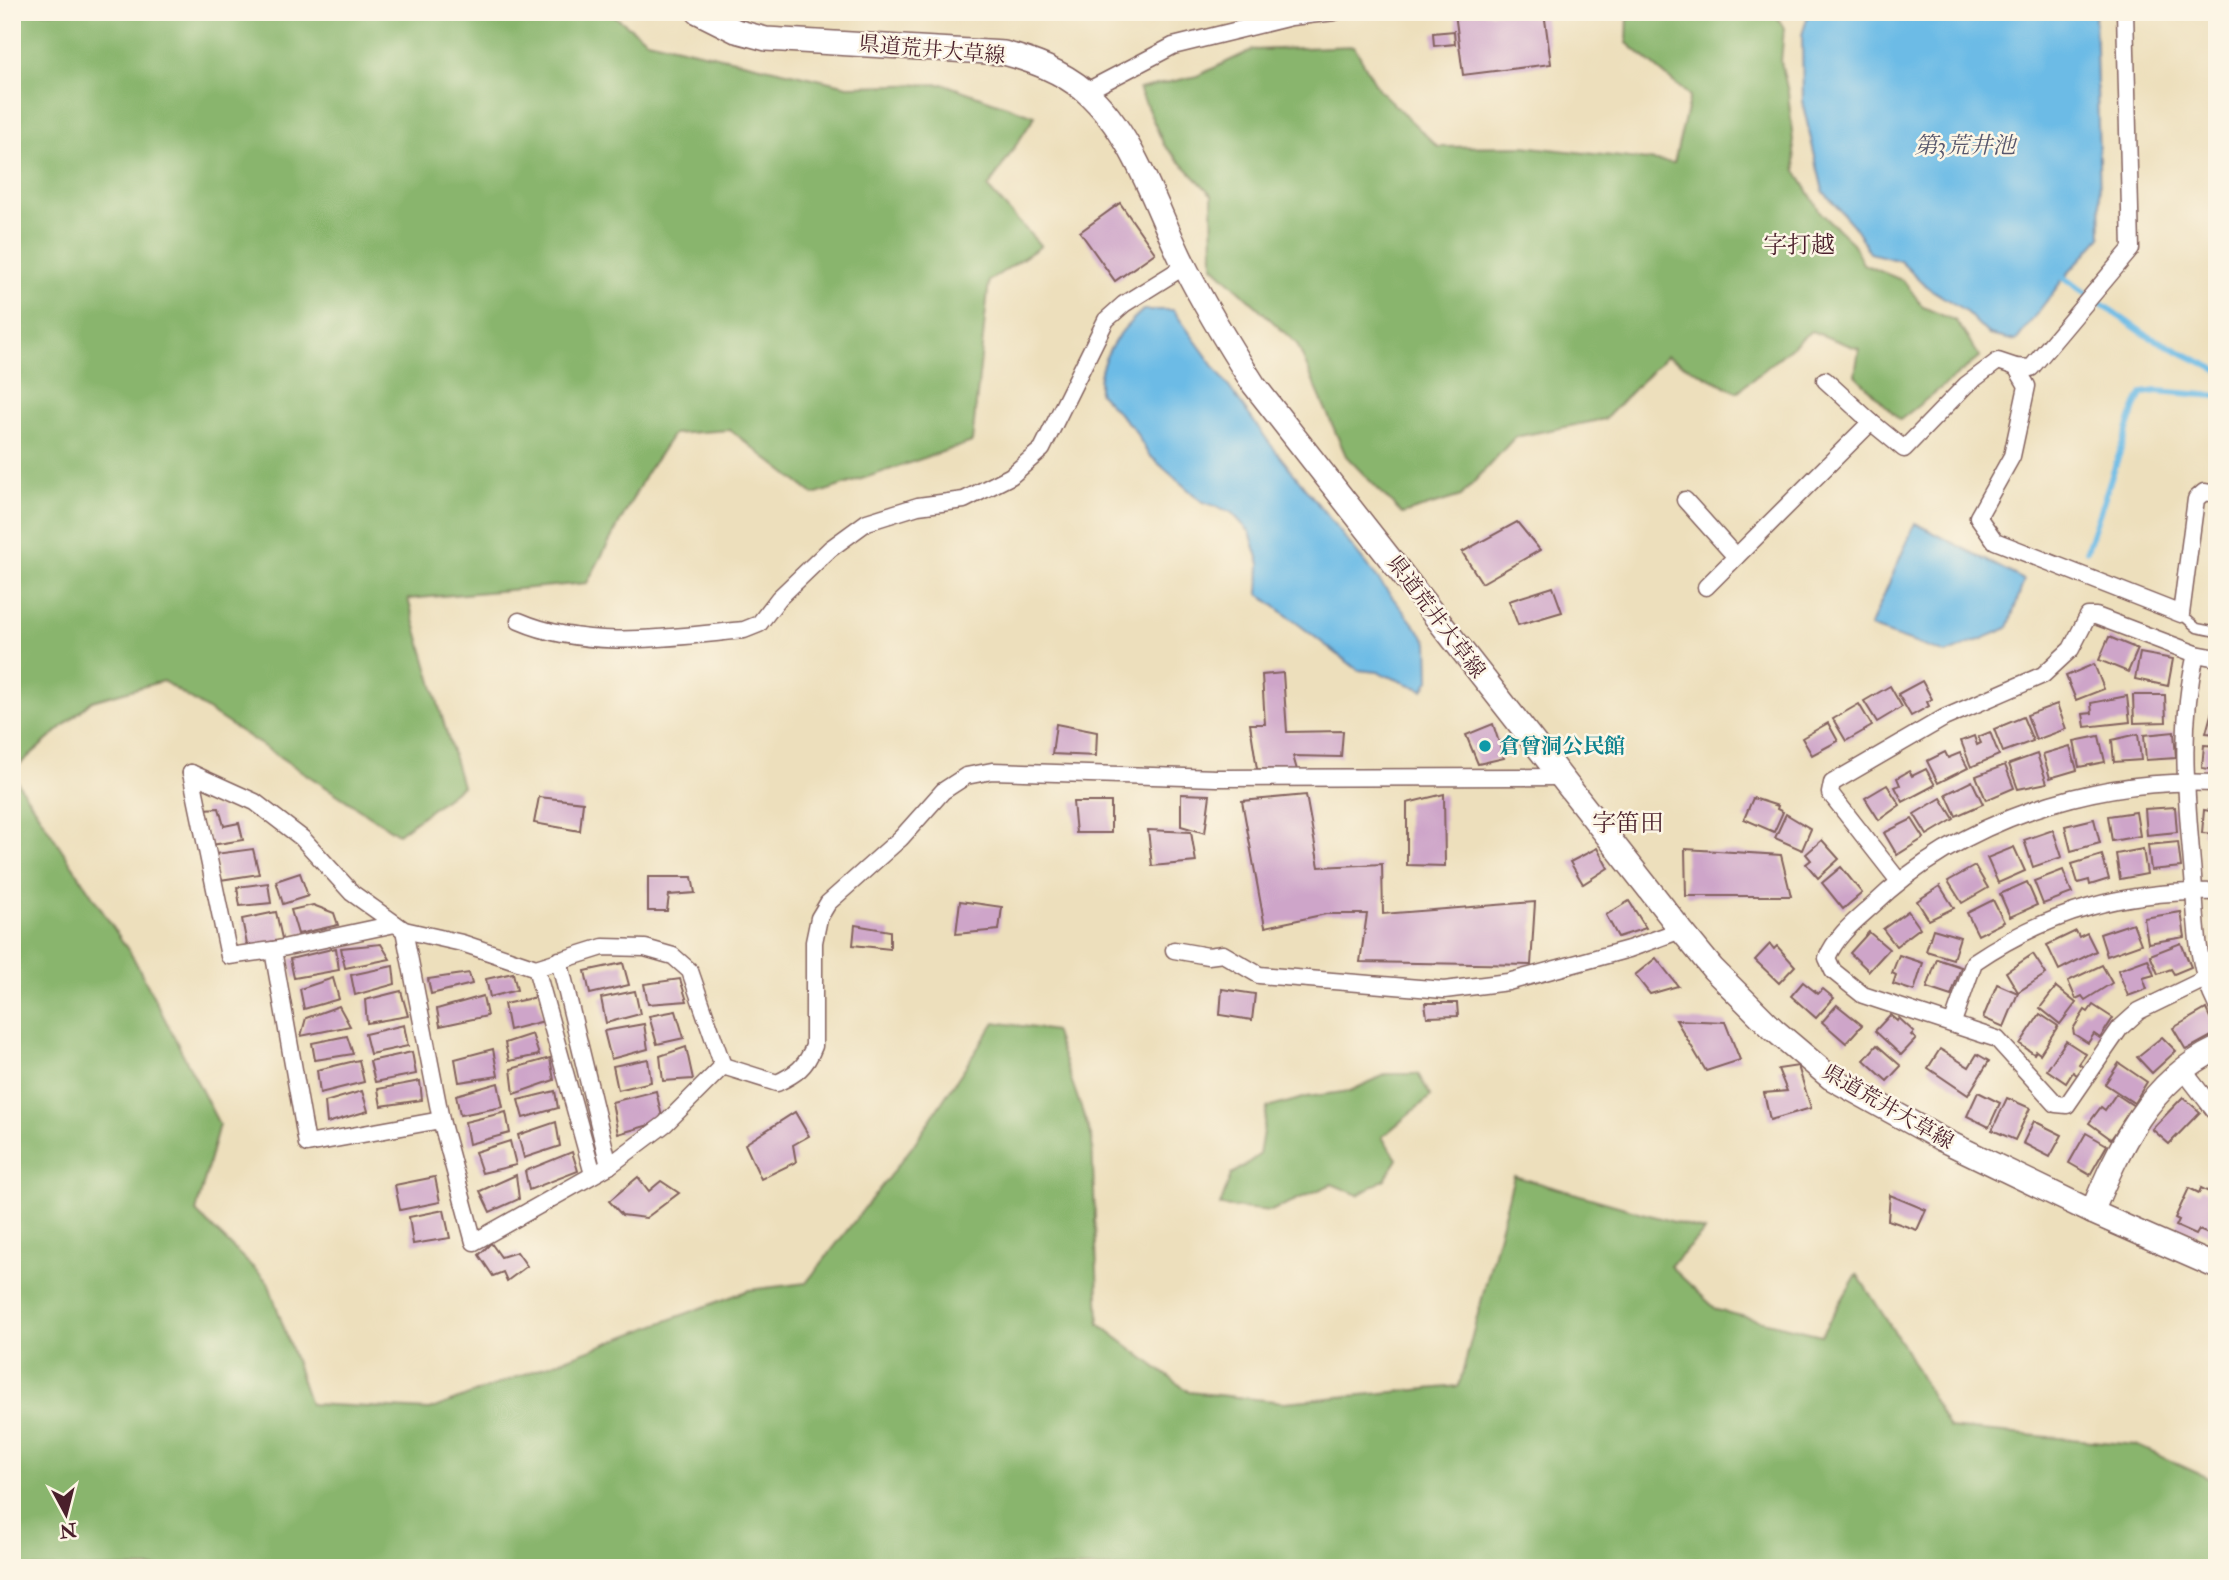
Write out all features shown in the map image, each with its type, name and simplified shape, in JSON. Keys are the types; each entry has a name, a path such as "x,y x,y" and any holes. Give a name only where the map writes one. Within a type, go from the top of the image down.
{"main road":[{"name":"県道荒井大草線","path":"698,12 736,31 766,39 1004,53 1038,63 1085,92 1114,124 1137,163 1185,266 1220,332 1254,384 1559,777 1713,969 1773,1029 1831,1078 1941,1139 2092,1212 2217,1266"},
{"path":"2092,1212 2117,1153 2135,1123 2164,1087 2183,1070 2217,1049"}],"street":[{"path":"1085,92 1172,46 1292,17 1335,12"},
{"path":"1825,380 1904,449 1966,385 1998,361 2015,368 2031,368 2080,312 2130,249 2125,12"},
{"path":"520,621 578,637 639,638 744,630 759,624 779,598 830,549 867,522 918,506 964,500 1011,476 1042,450 1106,320 1124,304 1185,266"},
{"path":"2015,368 2027,386 2012,456 1978,517 1995,541 2181,614 2196,499 2204,492 2217,494"},
{"path":"1706,587 1871,422"},
{"path":"1685,500 1736,556"},
{"path":"1898,880 1830,793 1832,783 1944,718 2043,675 2071,649 2088,616 2095,616 2196,653 2217,658"},
{"path":"2196,653 2186,693 2185,781 2198,951 2203,980 2217,1006"},
{"path":"723,1066 777,1083 798,1072 809,1061 814,1046 814,942 819,918 828,904 901,838 943,791 965,776 992,771 1217,778 1559,777"},
{"path":"400,927 229,957 191,773 256,802 302,838 352,893 400,927 462,943 536,968 603,947 645,948 673,956 690,971 723,1066"},
{"path":"2203,980 2139,1010 2120,1028 2067,1105 2056,1104 1997,1039 1953,1022 1863,995 1833,971 1827,958 1833,943 1898,880 1960,842 2015,816 2115,789 2185,781 2217,783"},
{"path":"1953,1022 1974,962 2059,915 2131,896 2217,892"},
{"path":"400,927 441,1121 474,1242 609,1166 665,1125 723,1066"},
{"path":"1174,950 1208,957 1223,954 1259,975 1297,981 1444,990 1508,982 1629,949 1681,930"},
{"path":"274,950 307,1144 441,1121"},
{"path":"559,960 609,1166"},
{"path":"536,968 593,1174"},
{"path":"2183,1070 2217,1114"}],"lane":[{"path":"2181,614 2197,628 2217,632"}],"green space":[{"path":"12,12 609,12 647,40 848,86 944,84 1035,116 988,188 1041,246 989,281 972,442 814,495 730,430 673,434 646,474 587,583 408,599 462,786 398,834 163,681 92,701 12,771"},
{"path":"1628,12 1774,12 1784,28 1781,62 1788,92 1796,171 1821,213 1853,243 1863,264 1904,281 1923,307 1956,321 1980,357 1900,420 1855,375 1859,349 1811,331 1737,392 1666,356 1605,419 1515,437 1461,496 1402,514 1346,456 1297,344 1213,266 1212,195 1164,145 1139,89 1197,76 1252,50 1354,46 1379,90 1438,147 1523,146 1674,163 1690,96 1627,43"},
{"path":"12,774 134,959 219,1124 196,1212 268,1282 310,1404 429,1410 749,1290 806,1283 912,1147 995,1022 1054,1031 1092,1139 1099,1324 1189,1392 1284,1402 1459,1386 1514,1176 1705,1231 1670,1266 1717,1310 1821,1335 1857,1274 1902,1344 1949,1428 2136,1445 2217,1482 2217,1568 12,1568"},
{"path":"1387,1074 1418,1074 1431,1096 1382,1137 1397,1159 1385,1179 1358,1195 1332,1184 1271,1211 1220,1206 1231,1175 1259,1155 1267,1108 1307,1097 1350,1091"}],"water":[{"name":"第3荒井池","path":"1809,12 2095,12 2101,237 2064,278 2016,341 1989,335 1964,310 1927,287 1900,261 1870,253 1854,226 1823,191 1803,105 1802,35"},
{"path":"1143,310 1173,310 1271,445 1428,642 1429,680 1423,690 1378,672 1358,670 1259,594 1260,564 1250,532 1231,512 1201,501 1148,454 1134,429 1099,393 1102,369 1111,347"},
{"path":"1915,523 2024,580 2008,628 1946,654 1870,627"}],"building":[{"path":"1544,12 1551,64 1463,75 1455,13"},
{"path":"1454,31 1455,44 1434,46 1433,33"},
{"path":"1120,203 1155,253 1115,281 1080,232"},
{"path":"1517,522 1540,550 1482,583 1462,552"},
{"path":"1553,587 1562,612 1518,625 1509,601"},
{"path":"2109,637 2138,649 2128,672 2099,660"},
{"path":"2140,653 2173,659 2168,686 2135,679"},
{"path":"2094,664 2104,689 2076,700 2066,676"},
{"path":"1283,673 1287,732 1343,731 1341,757 1293,756 1297,770 1257,769 1250,724 1265,724 1262,675"},
{"path":"1922,681 1932,699 1927,702 1929,706 1911,716 1898,694"},
{"path":"1890,686 1902,707 1877,722 1864,701"},
{"path":"2133,695 2165,695 2166,722 2134,723"},
{"path":"2127,696 2130,722 2085,727 2083,714 2092,713 2091,703"},
{"path":"1859,704 1872,726 1846,741 1833,719"},
{"path":"2057,704 2066,729 2036,740 2027,715"},
{"path":"2212,711 2217,712 2217,734 2206,733"},
{"path":"2023,717 2033,741 2003,752 1994,729"},
{"path":"1828,723 1838,741 1812,755 1802,738"},
{"path":"1056,724 1097,732 1096,756 1052,754"},
{"name":"倉曾洞公民館","path":"1493,724 1504,758 1478,764 1466,735"},
{"path":"1990,732 1999,755 1971,767 1961,741 1974,736 1977,745 1981,743 1978,737"},
{"path":"2174,732 2176,758 2146,760 2144,735"},
{"path":"2138,734 2141,760 2114,762 2112,740"},
{"path":"2099,736 2105,762 2079,767 2074,741"},
{"path":"2204,745 2217,746 2217,770 2202,768"},
{"path":"2070,746 2077,770 2050,778 2043,754"},
{"path":"1945,752 1948,758 1960,753 1968,768 1938,783 1927,761"},
{"path":"2037,754 2047,783 2018,789 2009,764"},
{"path":"2005,765 2014,788 1986,800 1976,776"},
{"path":"1926,769 1935,785 1903,802 1895,787 1900,785 1897,778 1909,771 1912,776"},
{"path":"1972,781 1983,804 1956,816 1946,794"},
{"path":"1887,785 1900,805 1879,820 1865,798"},
{"path":"1181,794 1210,795 1205,833 1181,826"},
{"path":"1444,794 1445,866 1407,865 1407,803"},
{"path":"1306,795 1319,867 1382,864 1383,914 1535,902 1531,965 1360,962 1367,914 1326,914 1265,927 1242,801"},
{"path":"539,797 583,802 580,831 534,823"},
{"path":"1753,798 1778,806 1777,809 1783,812 1774,832 1744,819"},
{"path":"1941,798 1954,819 1927,835 1914,814"},
{"path":"1073,802 1111,802 1111,833 1076,833"},
{"path":"2175,807 2177,832 2147,835 2145,809"},
{"path":"219,808 224,826 239,823 243,840 211,845 204,809"},
{"path":"2204,810 2217,812 2217,834 2202,833"},
{"path":"2136,812 2140,836 2112,841 2108,816"},
{"path":"1786,814 1811,829 1802,850 1775,838"},
{"path":"1912,819 1924,838 1897,855 1884,833"},
{"path":"2094,819 2100,843 2071,851 2065,826"},
{"path":"1148,830 1191,832 1196,862 1152,866"},
{"path":"2053,830 2062,857 2033,867 2024,840"},
{"path":"1822,840 1839,859 1818,878 1806,864 1811,860 1806,854"},
{"path":"2178,842 2181,867 2151,870 2148,845"},
{"path":"2014,847 2025,871 1998,883 1987,858"},
{"path":"1597,848 1608,868 1583,884 1570,862"},
{"path":"253,849 259,874 220,880 215,854"},
{"path":"1685,849 1781,855 1791,896 1686,896"},
{"path":"2143,849 2147,874 2120,879 2116,854"},
{"path":"2213,851 2217,852 2217,875 2211,874"},
{"path":"2102,855 2109,879 2090,885 2089,880 2078,883 2072,864"},
{"path":"1975,866 1988,888 1962,903 1948,881"},
{"path":"1841,867 1862,893 1843,909 1822,883"},
{"path":"2063,870 2072,893 2043,904 2034,881"},
{"path":"300,873 308,896 283,904 276,881"},
{"path":"648,877 692,877 695,893 669,895 667,911 648,911"},
{"path":"2027,882 2037,905 2010,917 2000,894"},
{"path":"268,883 271,903 240,906 237,887"},
{"path":"1940,886 1954,908 1929,920 1917,901"},
{"path":"1993,900 2004,922 1978,935 1967,913"},
{"path":"960,901 1002,907 999,930 956,934"},
{"path":"1629,901 1646,928 1618,937 1606,915"},
{"path":"313,905 334,913 338,925 298,934 291,910"},
{"path":"1908,911 1920,928 1896,946 1883,929"},
{"path":"276,912 283,943 248,950 242,919"},
{"path":"2181,912 2185,937 2148,943 2144,918"},
{"path":"2133,923 2141,944 2107,956 2100,934"},
{"path":"855,925 890,931 890,949 853,945"},
{"path":"1933,929 1960,937 1953,959 1926,951"},
{"path":"2076,931 2079,937 2087,933 2096,951 2059,970 2047,945"},
{"path":"1869,932 1889,949 1869,971 1850,953"},
{"path":"2181,943 2191,967 2174,974 2171,969 2158,974 2150,955"},
{"path":"381,944 390,959 345,968 341,948"},
{"path":"1770,944 1774,949 1777,946 1795,966 1779,983 1755,960"},
{"path":"336,948 339,970 294,978 290,959"},
{"path":"2033,954 2046,974 2018,992 2006,972"},
{"path":"1899,955 1923,963 1914,991 1893,984 1896,975 1892,973"},
{"path":"1656,958 1678,986 1650,994 1635,975"},
{"path":"1937,959 1961,967 1951,996 1927,988"},
{"path":"2148,959 2154,975 2143,978 2147,989 2128,996 2118,970"},
{"path":"623,963 629,985 590,994 585,971"},
{"path":"2102,965 2112,983 2085,1000 2082,996 2076,999 2068,981"},
{"path":"393,966 395,984 355,995 351,975"},
{"path":"469,973 472,984 431,994 428,979"},
{"path":"513,973 517,990 490,997 486,979"},
{"path":"333,978 339,999 304,1009 300,989"},
{"path":"680,979 687,1001 648,1004 644,984"},
{"path":"1803,982 1818,994 1823,989 1834,998 1816,1018 1791,996"},
{"path":"1997,984 2018,993 2004,1027 1983,1018"},
{"path":"2056,987 2076,1003 2060,1024 2040,1008"},
{"path":"1222,989 1255,994 1252,1020 1220,1015"},
{"path":"401,991 408,1016 367,1023 365,1000"},
{"path":"635,991 640,1014 606,1023 601,998"},
{"path":"483,996 487,1016 440,1026 437,1009"},
{"path":"537,997 544,1021 509,1030 504,1004"},
{"path":"1425,1003 1457,1003 1458,1016 1427,1017"},
{"path":"1837,1005 1862,1025 1846,1043 1822,1022"},
{"path":"2093,1005 2113,1018 2100,1038 2094,1034 2088,1043 2074,1034 2073,1029 2085,1010 2088,1012"},
{"path":"339,1006 350,1026 301,1036 306,1018"},
{"path":"2206,1009 2217,1033 2186,1050 2173,1028"},
{"path":"676,1011 684,1038 657,1044 649,1016"},
{"path":"2040,1014 2058,1026 2040,1054 2036,1051 2034,1054 2020,1044"},
{"path":"1890,1015 1897,1021 1899,1018 1914,1032 1911,1035 1916,1039 1901,1055 1875,1031"},
{"path":"1676,1020 1725,1022 1740,1060 1706,1071"},
{"path":"644,1024 648,1049 611,1059 604,1031"},
{"path":"404,1025 408,1046 370,1054 365,1034"},
{"path":"532,1034 539,1055 509,1061 505,1043"},
{"path":"347,1036 353,1054 315,1060 312,1043"},
{"path":"2162,1037 2176,1051 2152,1073 2137,1057"},
{"path":"2066,1041 2086,1054 2079,1064 2083,1067 2077,1075 2073,1072 2066,1083 2047,1070"},
{"path":"1877,1045 1901,1066 1887,1081 1864,1060"},
{"path":"686,1047 693,1079 663,1081 660,1056"},
{"path":"493,1049 498,1076 459,1082 455,1059"},
{"path":"1940,1049 1969,1067 1977,1054 1989,1061 1968,1095 1928,1068"},
{"path":"412,1052 416,1074 375,1082 370,1061"},
{"path":"550,1058 554,1080 514,1094 511,1069"},
{"path":"648,1059 651,1082 618,1090 613,1066"},
{"path":"359,1060 364,1082 320,1093 317,1070"},
{"path":"2119,1063 2147,1082 2134,1103 2105,1084"},
{"path":"1798,1066 1811,1108 1770,1120 1764,1093 1787,1091 1778,1069"},
{"path":"420,1081 422,1100 381,1106 378,1089"},
{"path":"498,1083 503,1107 460,1115 456,1095"},
{"path":"362,1091 368,1111 327,1123 325,1102"},
{"path":"555,1091 558,1108 523,1118 518,1100"},
{"path":"656,1091 663,1121 618,1134 612,1102"},
{"path":"1978,1092 2000,1103 1989,1127 1967,1116"},
{"path":"2116,1094 2134,1106 2111,1139 2089,1123 2101,1107 2105,1110"},
{"path":"2183,1097 2200,1112 2169,1144 2152,1129"},
{"path":"2007,1098 2030,1108 2015,1140 1992,1130"},
{"path":"506,1112 510,1133 469,1144 465,1122"},
{"path":"795,1112 809,1136 793,1145 796,1162 761,1179 745,1144"},
{"path":"2034,1121 2062,1135 2050,1157 2023,1143"},
{"path":"556,1122 560,1146 524,1158 518,1135"},
{"path":"2086,1133 2107,1145 2090,1175 2069,1163"},
{"path":"510,1141 516,1165 482,1173 475,1152"},
{"path":"572,1152 578,1171 529,1190 525,1171"},
{"path":"516,1175 519,1199 490,1212 480,1191"},
{"path":"435,1177 440,1202 400,1210 395,1185"},
{"path":"638,1177 649,1191 661,1181 679,1193 646,1218 622,1215 609,1201"},
{"path":"2189,1188 2199,1193 2201,1188 2213,1194 2212,1198 2217,1200 2217,1238 2199,1230 2196,1235 2176,1226 2179,1220 2175,1218"},
{"path":"1890,1195 1926,1210 1917,1230 1888,1220"},
{"path":"444,1210 450,1238 413,1244 409,1217"},
{"path":"491,1243 501,1257 517,1252 527,1266 507,1281 503,1272 493,1276 479,1255"}],"waterway":[{"path":"2064,278 2146,335 2217,370"},
{"path":"2087,550 2135,407 2143,393 2157,391 2217,396"}],"place":[{"name":"倉曾洞公民館","path":"1485,746"}],"district":[{"name":"字打越","path":"1799,245"},
{"name":"字笛田","path":"1628,823"}]}
